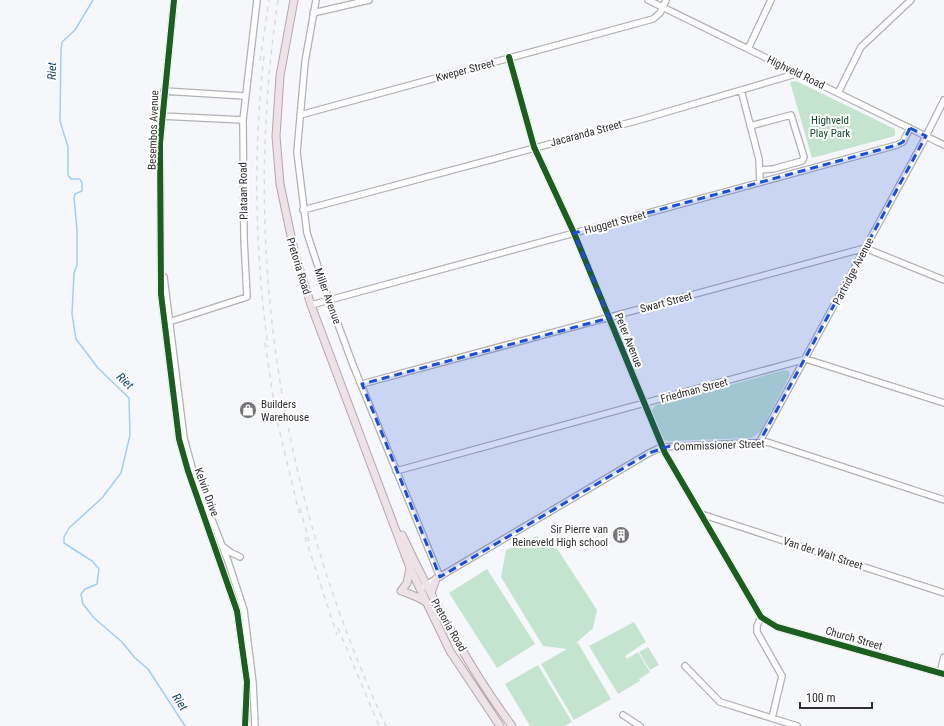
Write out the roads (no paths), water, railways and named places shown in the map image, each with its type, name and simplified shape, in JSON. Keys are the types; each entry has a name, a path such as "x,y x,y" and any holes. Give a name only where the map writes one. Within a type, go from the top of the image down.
{"main road":[{"name":"Pretoria Road","path":"294,0 280,76 277,110 277,149 280,184 289,232 312,305 394,519 410,568 450,651 500,726"},
{"name":"Pretoria Road","path":"394,519 431,593 497,706 512,726"},
{"path":"410,568 407,583 402,591 417,597 426,603"},
{"path":"431,593 438,578"}],"street":[{"name":"Besembos Avenue","path":"161,264 162,116 174,0"},
{"name":"Plataan Road","path":"168,322 247,297 244,239 243,120 257,0"},
{"name":"Miller Avenue","path":"316,0 305,62 297,152 309,239 329,300 438,578"},
{"path":"313,13 369,0"},
{"name":"Highveld Road","path":"648,0 944,145"},
{"path":"663,8 666,0"},
{"path":"748,48 771,0"},
{"path":"838,93 861,47 911,0"},
{"name":"Kweper Street","path":"300,115 652,19 658,16 663,8"},
{"name":"Peter Avenue","path":"509,57 534,147 574,233 662,447 760,617"},
{"name":"Jacaranda Street","path":"304,210 799,73"},
{"path":"741,90 759,159 760,182"},
{"path":"164,91 245,96"},
{"name":"Partridge Avenue","path":"760,441 866,248 944,100"},
{"path":"750,126 791,115 804,158 802,161 760,170"},
{"path":"162,116 243,120"},
{"name":"Huggett Street","path":"312,305 898,145 903,142 910,128"},
{"path":"866,248 944,280"},
{"name":"Swart Street","path":"362,384 866,248"},
{"name":"Kelvin Drive","path":"161,264 161,294 168,322 184,438 193,471 222,546 244,610 253,683 255,726"},
{"name":"Kelvin Drive","path":"168,322 179,439 188,472 237,611 247,682 245,726"},
{"path":"806,359 944,403"},
{"name":"Friedman Street","path":"396,471 806,359"},
{"name":"Commissioner Street","path":"419,588 427,585 649,453 662,447 760,441 944,500"},
{"name":"Van der Walt Street","path":"701,514 944,593"},
{"path":"222,546 240,557"},
{"path":"760,617 757,626 758,632 782,676 772,718"},
{"name":"Church Street","path":"760,617 777,627 942,674"},
{"path":"942,674 944,656"},
{"path":"685,666 720,702 797,726"},
{"path":"623,715 640,726"}],"waterway":[{"name":"Riet","path":"93,0 75,30 62,42 61,50 60,121 68,147 68,175 71,179 80,179 82,183 82,191 75,194 74,198 77,229 77,265 74,273 72,314 76,339 98,368 129,398 130,435 121,473 102,498 69,528 64,537 64,543 92,561 99,569 97,584 85,589 81,594 83,604 94,618 122,642 135,658 148,669 185,726"}],"railway":[{"path":"260,61 269,0"},
{"path":"278,0 268,94 264,187 268,279 278,371 295,462 319,551 349,639 386,726"},
{"path":"264,56 258,129 257,202 260,275 268,347"},
{"path":"265,343 276,416 299,513"},
{"path":"300,508 309,541"},
{"path":"305,537 337,635"},
{"path":"338,628 379,726"}],"place":[{"name":"Builders Warehouse","path":"248,410"},
{"name":"Sir Pierre van Reineveld High school","path":"621,535"}],"park label":[{"name":"Highveld Play Park","path":"830,126"}]}
